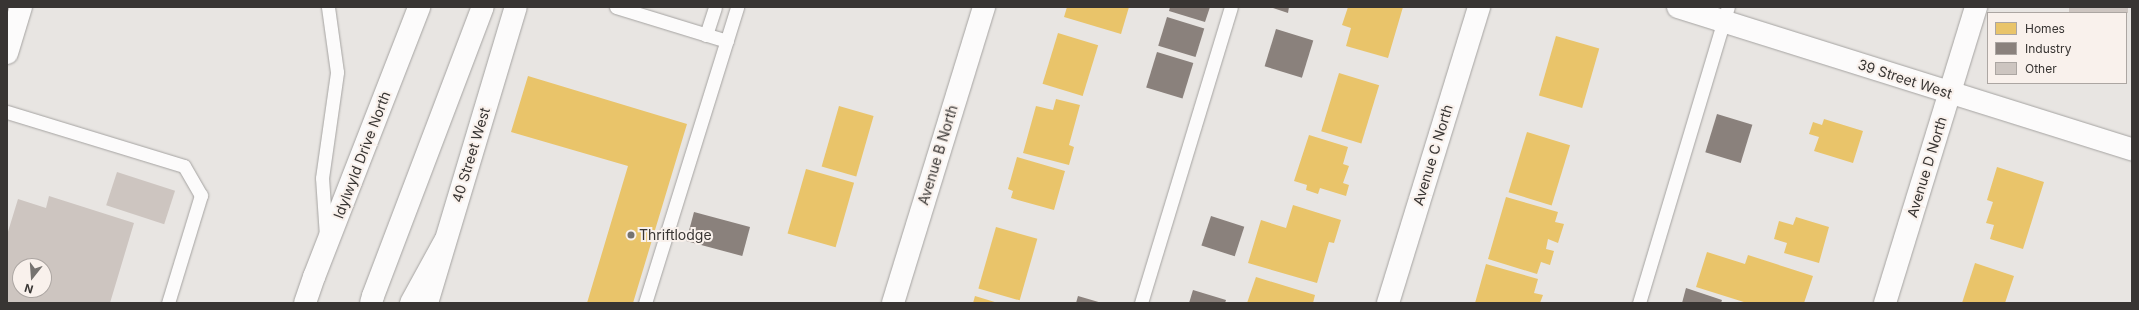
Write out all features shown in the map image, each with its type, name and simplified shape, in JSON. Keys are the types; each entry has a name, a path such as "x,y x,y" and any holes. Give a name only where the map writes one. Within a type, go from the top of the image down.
{"main road":[{"path":"7,53 21,7"},
{"name":"Idylwyld Drive North","path":"305,303 419,7"},
{"path":"372,299 483,7"},
{"name":"40 Street West","path":"426,303 516,7"},
{"name":"Avenue B North","path":"893,303 984,7"},
{"name":"Avenue C North","path":"1388,303 1479,7"},
{"name":"39 Street West","path":"1678,7 1726,14 1950,94 2132,149"},
{"name":"Avenue D North","path":"1885,303 1976,7"},
{"path":"411,303 445,241"}],"lane":[{"path":"327,245 322,178 337,72 328,7"},
{"path":"616,7 727,42"},
{"path":"706,35 714,7"},
{"path":"645,303 737,7"},
{"path":"1141,303 1231,7"},
{"path":"1638,303 1726,14"},
{"path":"7,112 184,166 201,195 168,303"}],"building: Homes":[{"path":"1067,7 1129,7 1121,34 1064,17"},
{"path":"1348,7 1403,7 1388,58 1346,46 1351,28 1342,25"},
{"path":"1058,33 1098,45 1083,96 1043,84"},
{"path":"1556,36 1599,48 1582,108 1539,96"},
{"path":"1339,73 1379,85 1361,144 1321,131"},
{"name":"Thriftlodge","path":"528,76 687,124 633,303 587,303 628,166 511,132"},
{"path":"1056,99 1080,105 1069,145 1074,147 1069,165 1023,153 1036,106 1053,110"},
{"path":"839,106 874,116 856,176 822,167"},
{"path":"1824,119 1863,131 1853,163 1814,151 1819,137 1809,134 1813,122 1822,125"},
{"path":"1527,132 1570,145 1552,205 1509,192"},
{"path":"1309,135 1348,147 1343,164 1349,166 1343,183 1349,185 1346,196 1320,188 1318,194 1306,190 1307,185 1294,181"},
{"path":"1017,157 1065,171 1054,210 1011,198 1013,191 1008,189"},
{"path":"1997,167 2044,182 2023,249 1990,239 1994,225 1986,223 1993,202 1987,200"},
{"path":"806,169 854,183 836,247 788,233"},
{"path":"1506,197 1558,212 1555,222 1564,224 1558,243 1548,239 1546,249 1554,251 1550,265 1541,262 1537,274 1488,259"},
{"path":"1293,205 1341,220 1334,243 1329,242 1317,283 1248,263 1261,220 1286,228"},
{"path":"1796,217 1829,227 1819,263 1784,253 1787,243 1774,239 1779,221 1793,225"},
{"path":"996,227 1037,239 1020,300 978,289"},
{"path":"1707,252 1745,264 1748,255 1813,276 1804,303 1747,303 1696,287"},
{"path":"1975,263 2014,276 2005,303 1962,303"},
{"path":"1486,264 1538,279 1534,293 1543,295 1540,303 1475,303"},
{"path":"1256,277 1315,295 1313,303 1247,303"},
{"path":"975,296 998,303 973,303"}],"building: Industry":[{"path":"1170,7 1210,7 1205,22 1169,11"},
{"path":"1270,7 1289,7 1288,13"},
{"path":"1167,17 1204,28 1196,57 1158,46"},
{"path":"1276,29 1313,40 1302,78 1265,66"},
{"path":"1157,52 1193,63 1183,98 1146,87"},
{"path":"1717,114 1752,125 1741,163 1705,152"},
{"path":"694,212 750,227 742,256 686,241"},
{"path":"1211,216 1244,227 1235,256 1201,245"},
{"path":"1686,288 1722,300 1721,303 1682,303"},
{"path":"1193,290 1226,300 1225,303 1189,303"},
{"path":"1078,296 1102,303 1076,303"}],"building: Other":[{"path":"2069,7 2128,7 2128,13 2069,12"},
{"path":"117,172 175,191 164,224 106,205"},
{"path":"49,196 134,223 110,303 7,303 7,235 18,199 46,208"}],"place":[{"name":"Thriftlodge","path":"631,235"}]}
